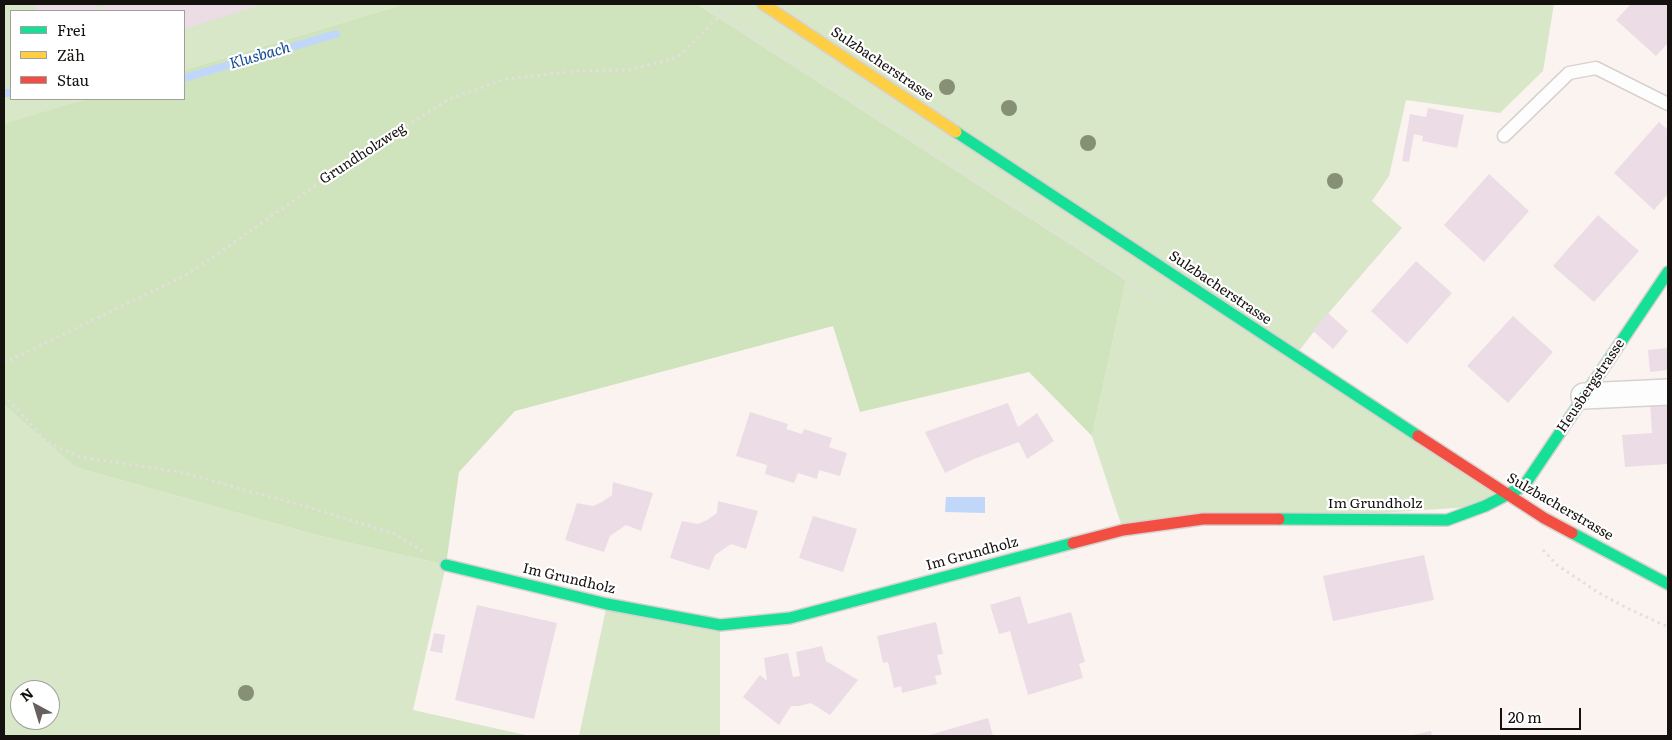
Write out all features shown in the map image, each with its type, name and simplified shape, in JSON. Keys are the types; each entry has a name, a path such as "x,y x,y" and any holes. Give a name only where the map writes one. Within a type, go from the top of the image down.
{"street":[{"name":"Sulzbacherstrasse","path":"763,4 1295,356 1544,518 1668,584"},
{"name":"Heusbergstrasse","path":"1509,495 1524,486 1668,272"},
{"path":"1584,396 1668,392"},
{"name":"Im Grundholz","path":"446,565 606,604 720,625 790,618 1123,530 1203,519 1447,520 1509,495"}],"lane":[{"path":"1504,136 1569,74 1596,68 1668,104"}],"path":[{"name":"Grundholzweg","path":"4,363 190,273 349,162 449,99 506,79 577,71 629,70 678,57 721,15 738,4"},
{"path":"4,395 47,442 80,457 180,472 311,508 395,534 446,565"},
{"path":"1538,544 1557,565 1598,592 1668,627"}],"green space":[{"path":"4,4 405,4 185,70 185,10 10,10 10,100 84,100 4,126"},
{"path":"405,4 697,4 1126,280 1092,436 1029,372 860,412 833,326 515,411 459,472 446,565 316,535 75,467 4,405 4,124 84,100 185,100 185,70"},
{"path":"697,4 1554,4 1543,71 1500,113 1406,100 1389,176 1372,201 1402,228 1326,316 1295,356 1509,495 1485,506 1123,530 1092,436 1126,280"},
{"path":"4,405 75,467 316,535 446,565 413,710 530,736 4,736"},
{"path":"607,604 720,625 720,736 579,736"}],"water":[{"path":"946,497 985,497 985,513 945,512"}],"building":[{"path":"35,4 95,4 95,9 113,4 264,4 185,29 185,10 36,10"},
{"path":"1631,4 1668,4 1668,43 1656,56 1616,20"},
{"path":"1428,108 1464,115 1457,148 1422,141 1423,136 1414,134 1409,162 1402,161 1410,114 1426,117"},
{"path":"1659,122 1668,130 1668,194 1654,210 1614,173"},
{"path":"1489,174 1529,211 1484,262 1444,225"},
{"path":"1598,215 1639,251 1594,302 1553,266"},
{"path":"1416,261 1452,293 1407,344 1371,311"},
{"path":"1328,313 1348,331 1333,349 1313,331"},
{"path":"1513,316 1553,352 1508,403 1467,366"},
{"path":"1668,348 1668,370 1650,372 1648,350"},
{"path":"1668,401 1668,464 1625,467 1622,435 1652,433 1650,403"},
{"path":"1008,403 1018,427 1037,413 1054,441 1027,459 1019,442 974,459 945,473 925,432"},
{"path":"750,412 788,424 786,429 802,434 804,429 832,438 829,447 847,453 840,476 819,470 817,479 798,473 794,483 765,474 767,465 736,456"},
{"path":"613,482 653,493 641,531 626,525 610,536 604,552 565,540 577,503 593,506 602,502 612,495"},
{"path":"718,501 758,511 746,549 731,544 715,555 709,570 670,558 682,521 698,524 707,520 717,513"},
{"path":"813,516 857,529 843,572 799,558"},
{"path":"1424,555 1434,600 1333,621 1323,576"},
{"path":"1020,596 1028,624 1071,612 1085,662 1079,664 1083,678 1028,695 1010,631 999,634 990,605"},
{"path":"477,605 557,623 534,719 455,700"},
{"path":"936,622 943,654 937,655 942,674 935,676 937,684 902,693 901,686 894,688 888,662 883,663 877,636"},
{"path":"434,633 445,635 442,653 430,651"},
{"path":"822,646 826,661 858,680 830,715 811,703 791,706 779,725 743,697 760,675 767,681 764,658 788,653 793,677 800,676 796,652"},
{"path":"988,718 993,736 926,736"},
{"path":"1431,731 1432,736 1412,736 1412,735"}],"waterway":[{"name":"Klusbach","path":"185,78 336,34"},
{"name":"Klusbach","path":"4,93 10,93"}],"traffic: fast":[{"path":"956,132 1418,436"},
{"path":"1279,519 1447,520 1485,506 1524,486 1668,272"},
{"path":"1572,533 1668,584"},
{"path":"446,565 607,604 720,625 790,618 1073,543"}],"traffic: slow":[{"path":"763,4 956,132"}],"traffic: jam":[{"path":"1418,436 1544,518 1572,533"},
{"path":"1073,543 1123,530 1203,519 1279,519"}]}
